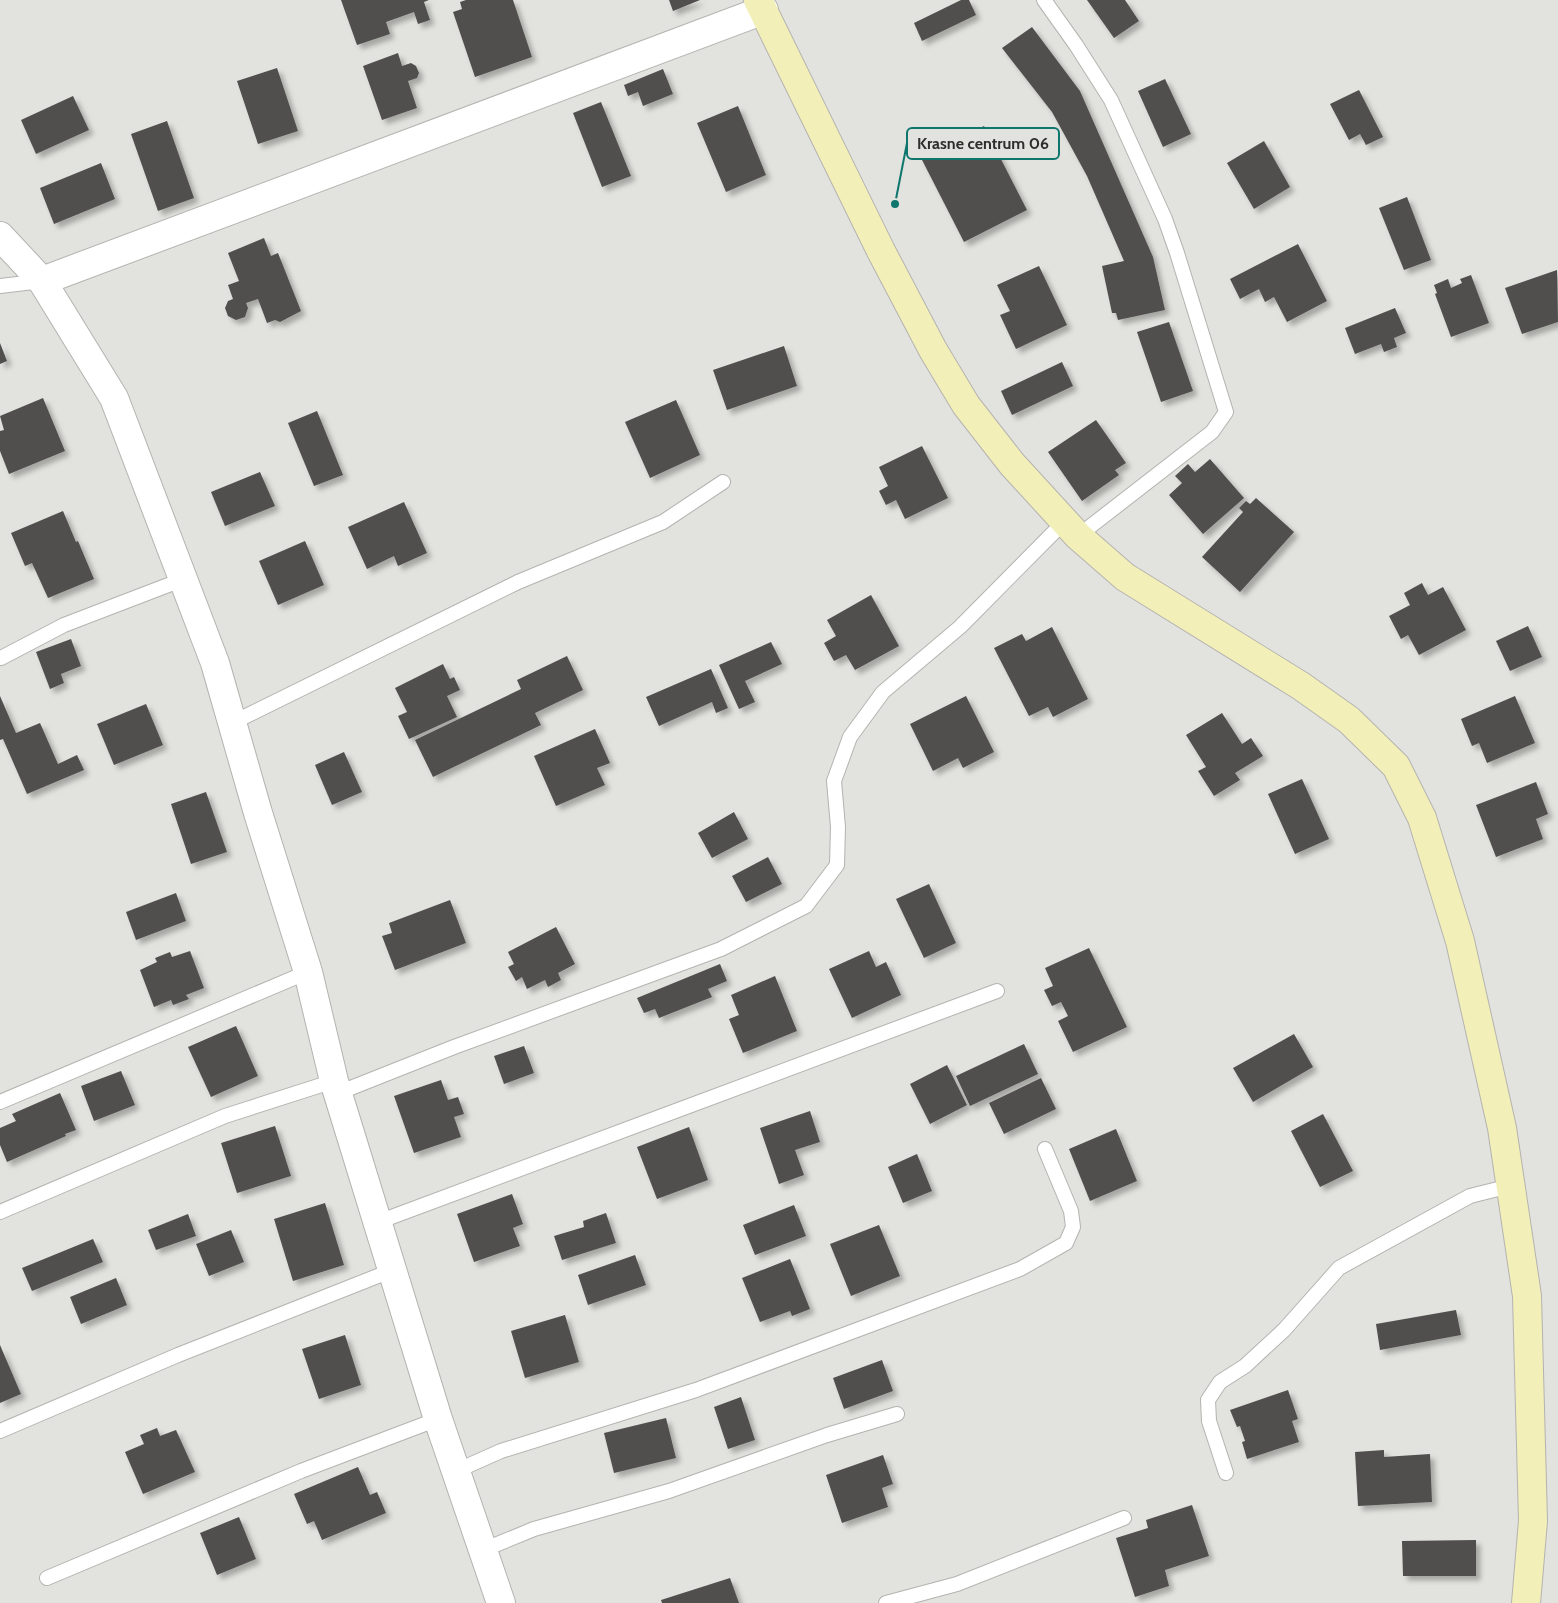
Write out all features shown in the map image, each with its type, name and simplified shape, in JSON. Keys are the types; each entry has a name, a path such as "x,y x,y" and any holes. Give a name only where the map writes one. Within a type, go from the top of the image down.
{"street":[{"path":"42,281 761,5 881,251 933,350 966,406 1012,464 1071,529 1126,577 1301,686 1349,720 1396,766 1422,818 1460,941 1502,1128 1527,1296 1533,1521 1526,1603"},
{"path":"0,236 42,281 114,398 215,662 258,813 308,972 336,1087 438,1419 502,1603"}],"lane":[{"path":"0,1212 225,1116 336,1087 454,1047 721,949 806,906 837,865 838,827 834,781 850,738 883,692 1071,529 1212,432 1226,412 1177,253 1164,219 1111,100 1076,45 1044,0"},
{"path":"0,286 42,281"},
{"path":"232,723 518,582 663,522 723,482"},
{"path":"1,658 64,625 184,579"},
{"path":"0,1102 308,972"},
{"path":"378,1222 555,1157 821,1055 997,991"},
{"path":"456,1470 501,1451 696,1390 1020,1269 1066,1243 1073,1227 1071,1210 1045,1149"},
{"path":"1226,1473 1209,1421 1208,1400 1220,1382 1245,1366 1284,1330 1339,1268 1470,1196 1510,1186"},
{"path":"0,1431 178,1355 393,1270"},
{"path":"483,1550 534,1530 669,1491 827,1435 897,1414"},
{"path":"47,1578 301,1471 438,1419"},
{"path":"886,1603 957,1584 1124,1518"}],"building":[{"path":"341,0 429,0 424,2 430,20 418,24 414,12 386,22 390,34 357,45"},
{"path":"466,0 513,0 532,57 475,77 453,12 462,9 460,2"},
{"path":"669,0 700,0 673,11"},
{"path":"961,0 969,0 976,15 922,41 914,23"},
{"path":"1087,0 1125,0 1139,21 1114,38"},
{"path":"1032,27 1080,91 1153,257 1165,310 1118,320 1116,313 1112,313 1102,266 1124,261 1087,176 1052,112 1002,48"},
{"path":"398,53 402,66 411,63 416,66 419,73 417,78 408,81 417,108 382,120 363,66"},
{"path":"277,68 298,131 258,144 237,81"},
{"path":"663,69 673,94 643,106 638,92 628,96 624,85"},
{"path":"1165,79 1191,134 1163,147 1138,91"},
{"path":"1359,90 1383,137 1366,145 1360,134 1349,140 1330,104"},
{"path":"73,96 89,130 36,154 21,120"},
{"path":"601,102 631,176 602,187 573,113"},
{"path":"738,106 766,175 726,192 697,123"},
{"path":"167,121 194,198 158,211 131,134"},
{"path":"984,126 1027,210 964,242 921,158"},
{"path":"1264,141 1290,187 1254,209 1227,163"},
{"path":"101,163 115,199 54,224 40,188"},
{"path":"1407,197 1431,260 1404,270 1379,208"},
{"path":"264,238 271,256 278,253 301,311 280,322 275,320 267,323 258,299 246,303 248,308 245,317 236,320 228,316 225,308 228,301 233,299 228,285 239,281 228,253"},
{"path":"1298,244 1327,301 1287,322 1274,297 1265,302 1259,289 1240,299 1230,279"},
{"path":"1039,266 1067,325 1016,349 1000,315 1010,311 997,285"},
{"path":"1557,270 1558,322 1522,334 1505,288"},
{"path":"1471,275 1489,323 1451,337 1435,294 1437,293 1434,285 1448,279 1451,288 1462,283 1460,279"},
{"path":"1395,308 1406,333 1394,338 1397,347 1384,352 1381,344 1355,354 1345,328"},
{"path":"1169,322 1193,391 1161,402 1137,332"},
{"path":"0,343 7,361 0,364"},
{"path":"784,346 797,386 727,410 713,370"},
{"path":"1062,362 1073,386 1012,415 1001,391"},
{"path":"43,398 65,451 9,474 0,451 0,431 4,430 0,416"},
{"path":"676,400 700,455 650,478 625,422"},
{"path":"317,411 343,475 314,486 288,423"},
{"path":"1096,420 1126,463 1115,470 1119,475 1082,501 1048,452"},
{"path":"922,446 948,498 905,519 896,500 886,505 879,491 888,486 879,467"},
{"path":"1210,459 1244,498 1203,534 1169,495 1182,483 1175,476 1188,464 1195,472"},
{"path":"260,472 275,506 225,526 211,492"},
{"path":"1256,498 1294,532 1240,592 1202,557 1243,512 1239,508 1246,501 1250,504"},
{"path":"404,502 427,553 398,566 394,556 367,569 348,527"},
{"path":"63,511 94,579 48,598 32,563 25,566 11,533"},
{"path":"305,541 324,585 278,605 259,561"},
{"path":"1422,583 1428,595 1443,587 1466,630 1419,655 1408,635 1401,639 1389,616 1410,605 1404,593"},
{"path":"871,595 899,646 855,670 846,655 834,661 824,643 836,636 827,620"},
{"path":"1528,626 1542,657 1510,671 1496,641"},
{"path":"1052,627 1088,699 1053,717 1048,707 1029,716 994,648 1022,634 1026,641"},
{"path":"71,639 81,666 61,674 64,683 50,689 36,652"},
{"path":"771,642 782,664 745,681 755,702 739,709 719,665"},
{"path":"567,656 583,690 535,713 541,725 433,777 415,740 521,689 517,680"},
{"path":"443,664 450,679 454,677 460,690 447,696 457,717 409,739 398,716 407,712 395,688"},
{"path":"711,669 728,708 716,713 712,702 659,726 646,697"},
{"path":"0,696 16,733 40,723 58,764 77,755 84,770 27,794 3,739 0,740"},
{"path":"966,696 994,752 963,768 958,758 933,771 910,724"},
{"path":"1515,696 1535,743 1487,763 1479,743 1472,746 1461,719"},
{"path":"146,704 163,745 114,765 97,724"},
{"path":"1222,713 1242,744 1251,738 1263,756 1235,773 1240,780 1214,796 1198,771 1206,767 1186,735"},
{"path":"595,729 610,763 597,768 605,785 556,806 534,756"},
{"path":"344,752 362,792 332,805 315,765"},
{"path":"1302,779 1329,839 1295,854 1268,794"},
{"path":"1536,782 1548,814 1536,819 1543,839 1496,857 1476,805"},
{"path":"206,792 227,852 191,864 171,804"},
{"path":"734,812 748,839 712,858 698,833"},
{"path":"768,857 782,884 746,902 732,876"},
{"path":"929,884 956,943 924,958 896,899"},
{"path":"176,893 186,921 136,940 126,912"},
{"path":"450,900 466,943 395,970 382,936 392,933 389,923"},
{"path":"556,927 575,964 558,973 561,980 548,987 545,980 527,989 522,977 516,981 508,967 514,964 508,952"},
{"path":"1089,948 1127,1027 1073,1052 1058,1021 1068,1016 1061,1002 1052,1006 1044,990 1053,986 1045,968"},
{"path":"190,951 204,988 186,995 189,999 173,1005 171,1000 154,1007 140,970 157,962 155,958 170,952 172,957"},
{"path":"869,951 876,967 886,962 901,995 852,1018 829,969"},
{"path":"720,964 727,981 708,989 712,997 659,1018 655,1009 644,1013 637,998"},
{"path":"775,976 797,1031 743,1053 729,1019 739,1015 731,995"},
{"path":"236,1026 258,1076 211,1097 188,1047"},
{"path":"1294,1034 1313,1067 1253,1102 1233,1068"},
{"path":"1024,1044 1038,1074 970,1106 956,1076"},
{"path":"524,1046 534,1073 504,1084 494,1056"},
{"path":"947,1065 967,1105 930,1124 910,1084"},
{"path":"121,1071 135,1105 94,1121 81,1086"},
{"path":"1041,1078 1056,1109 1004,1134 989,1103"},
{"path":"441,1080 448,1100 458,1097 464,1114 454,1117 461,1137 414,1153 394,1096"},
{"path":"60,1093 76,1130 7,1162 0,1145 0,1128 16,1121 12,1114"},
{"path":"810,1111 820,1142 795,1150 804,1175 779,1184 760,1128"},
{"path":"1323,1114 1353,1171 1320,1187 1291,1131"},
{"path":"275,1126 291,1176 237,1193 221,1143"},
{"path":"689,1127 708,1180 657,1199 637,1147"},
{"path":"1116,1129 1137,1181 1090,1201 1069,1149"},
{"path":"917,1154 932,1191 903,1203 888,1167"},
{"path":"512,1194 523,1224 513,1228 520,1246 474,1262 457,1214"},
{"path":"325,1203 344,1265 293,1281 274,1219"},
{"path":"794,1205 806,1236 755,1255 743,1225"},
{"path":"606,1213 616,1243 562,1260 554,1236 584,1227 583,1221"},
{"path":"188,1214 196,1236 156,1250 148,1230"},
{"path":"879,1225 900,1276 851,1296 830,1244"},
{"path":"231,1230 244,1262 209,1276 196,1244"},
{"path":"93,1239 103,1262 32,1291 22,1268"},
{"path":"635,1255 646,1285 588,1305 578,1275"},
{"path":"790,1259 810,1309 792,1316 790,1311 760,1322 742,1278"},
{"path":"116,1278 127,1305 81,1324 70,1297"},
{"path":"1456,1310 1461,1335 1380,1350 1376,1324"},
{"path":"565,1315 579,1362 525,1378 511,1331"},
{"path":"345,1335 361,1385 319,1399 302,1349"},
{"path":"0,1345 21,1394 0,1403"},
{"path":"882,1360 893,1391 844,1409 833,1378"},
{"path":"1288,1390 1298,1419 1292,1421 1299,1442 1247,1459 1242,1442 1245,1441 1240,1426 1237,1427 1230,1410"},
{"path":"741,1397 755,1440 728,1449 714,1407"},
{"path":"666,1418 676,1458 614,1473 604,1433"},
{"path":"157,1428 160,1436 176,1430 195,1472 143,1494 125,1452 144,1444 140,1435"},
{"path":"1384,1450 1384,1457 1430,1454 1432,1502 1358,1506 1355,1452"},
{"path":"883,1455 893,1484 882,1488 888,1507 842,1523 826,1475"},
{"path":"358,1467 370,1495 377,1492 386,1513 322,1540 314,1521 307,1524 294,1494"},
{"path":"1192,1505 1209,1556 1165,1570 1169,1586 1135,1597 1116,1538 1148,1528 1146,1520"},
{"path":"239,1517 256,1559 217,1575 200,1533"},
{"path":"1476,1540 1476,1576 1403,1576 1402,1541"},
{"path":"730,1578 739,1603 662,1603 661,1600"}],"place":[{"name":"Krasne centrum 06","path":"895,204"}]}
